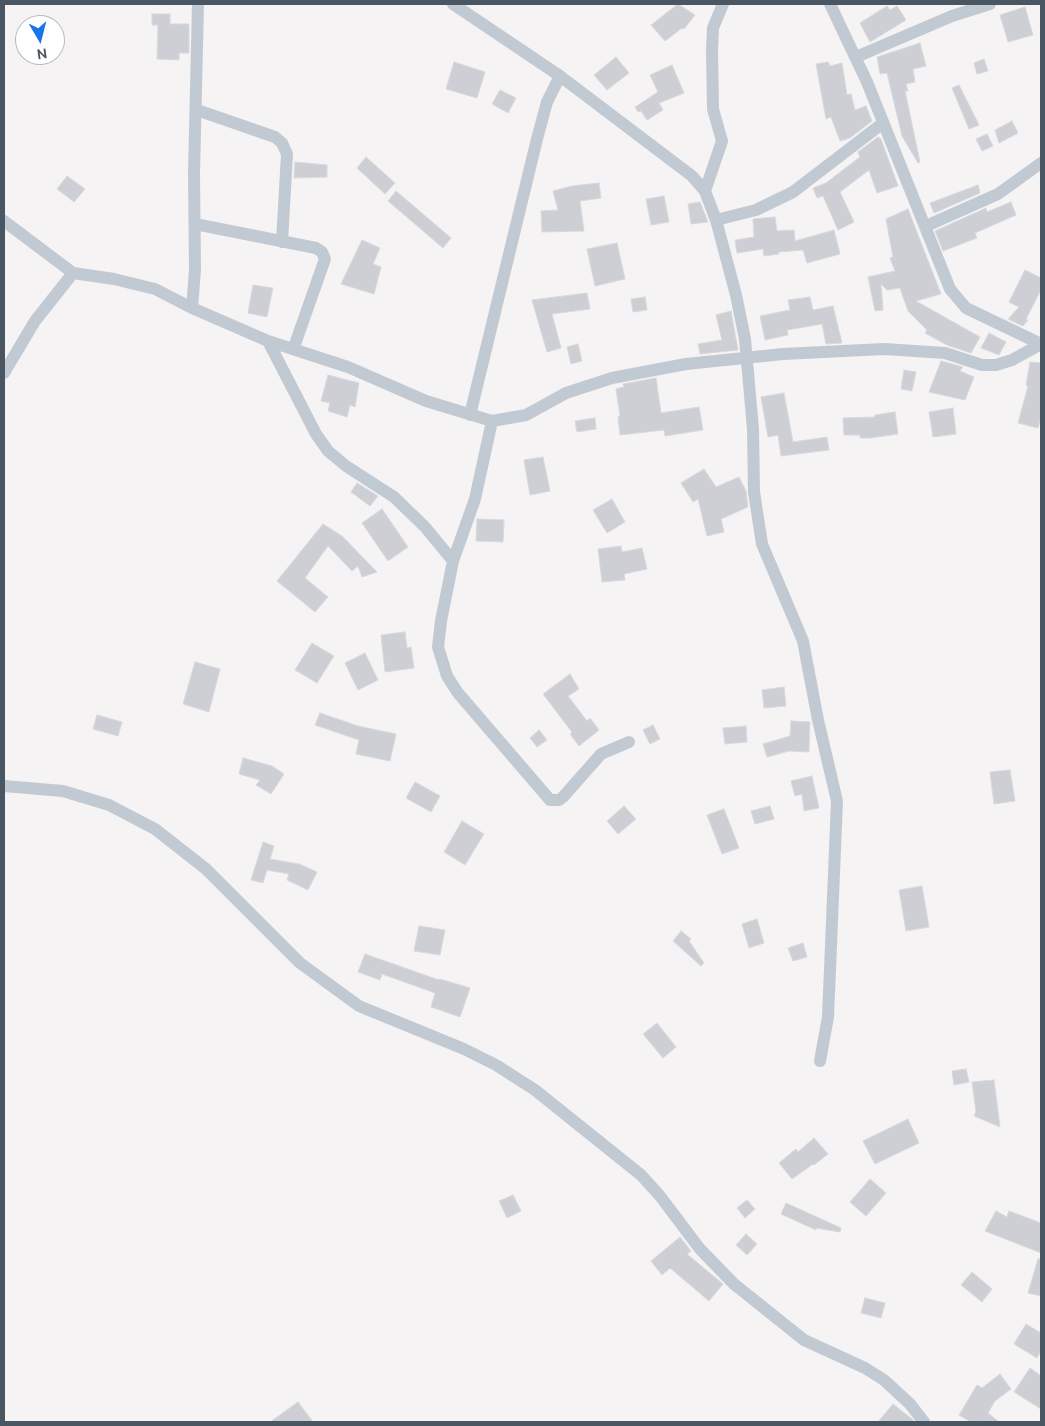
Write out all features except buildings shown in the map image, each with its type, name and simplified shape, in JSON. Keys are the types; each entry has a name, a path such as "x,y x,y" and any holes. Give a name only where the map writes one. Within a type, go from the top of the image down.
{"street":[{"path":"192,308 195,270 198,4"},
{"path":"453,4 560,76 692,176 706,191 716,220 736,295 746,358 753,429 754,492 762,544 803,641 818,720 838,802 828,1017 820,1061"},
{"path":"706,191 722,141 714,109 712,50 713,28 723,4"},
{"path":"830,4 856,57 950,289 957,300 966,308 1041,344"},
{"path":"856,57 952,16 990,4"},
{"path":"470,415 537,139 547,102 560,76"},
{"path":"197,110 275,137 282,143 287,154 282,242"},
{"path":"716,220 756,210 793,192 883,123"},
{"path":"926,226 998,194 1041,163"},
{"path":"4,222 73,273 114,279 155,289 192,308 268,341 348,367 426,402 492,421 526,415 566,393 612,378 686,364 884,349 945,353 982,365 996,365 1012,360 1041,344"},
{"path":"195,224 316,248 322,252 325,259 294,348"},
{"path":"4,374 35,321 73,273"},
{"path":"268,341 316,434 328,451 346,466 394,497 425,527 453,561"},
{"path":"492,421 475,499 453,561 438,647 448,676 458,693 550,800 560,800 601,754 629,742"},
{"path":"4,786 63,791 109,805 155,829 206,869 300,963 358,1006 464,1049 496,1065 534,1090 616,1153 641,1175 660,1196 700,1249 734,1284 804,1340 865,1368 884,1380 910,1404 924,1422"}]}
